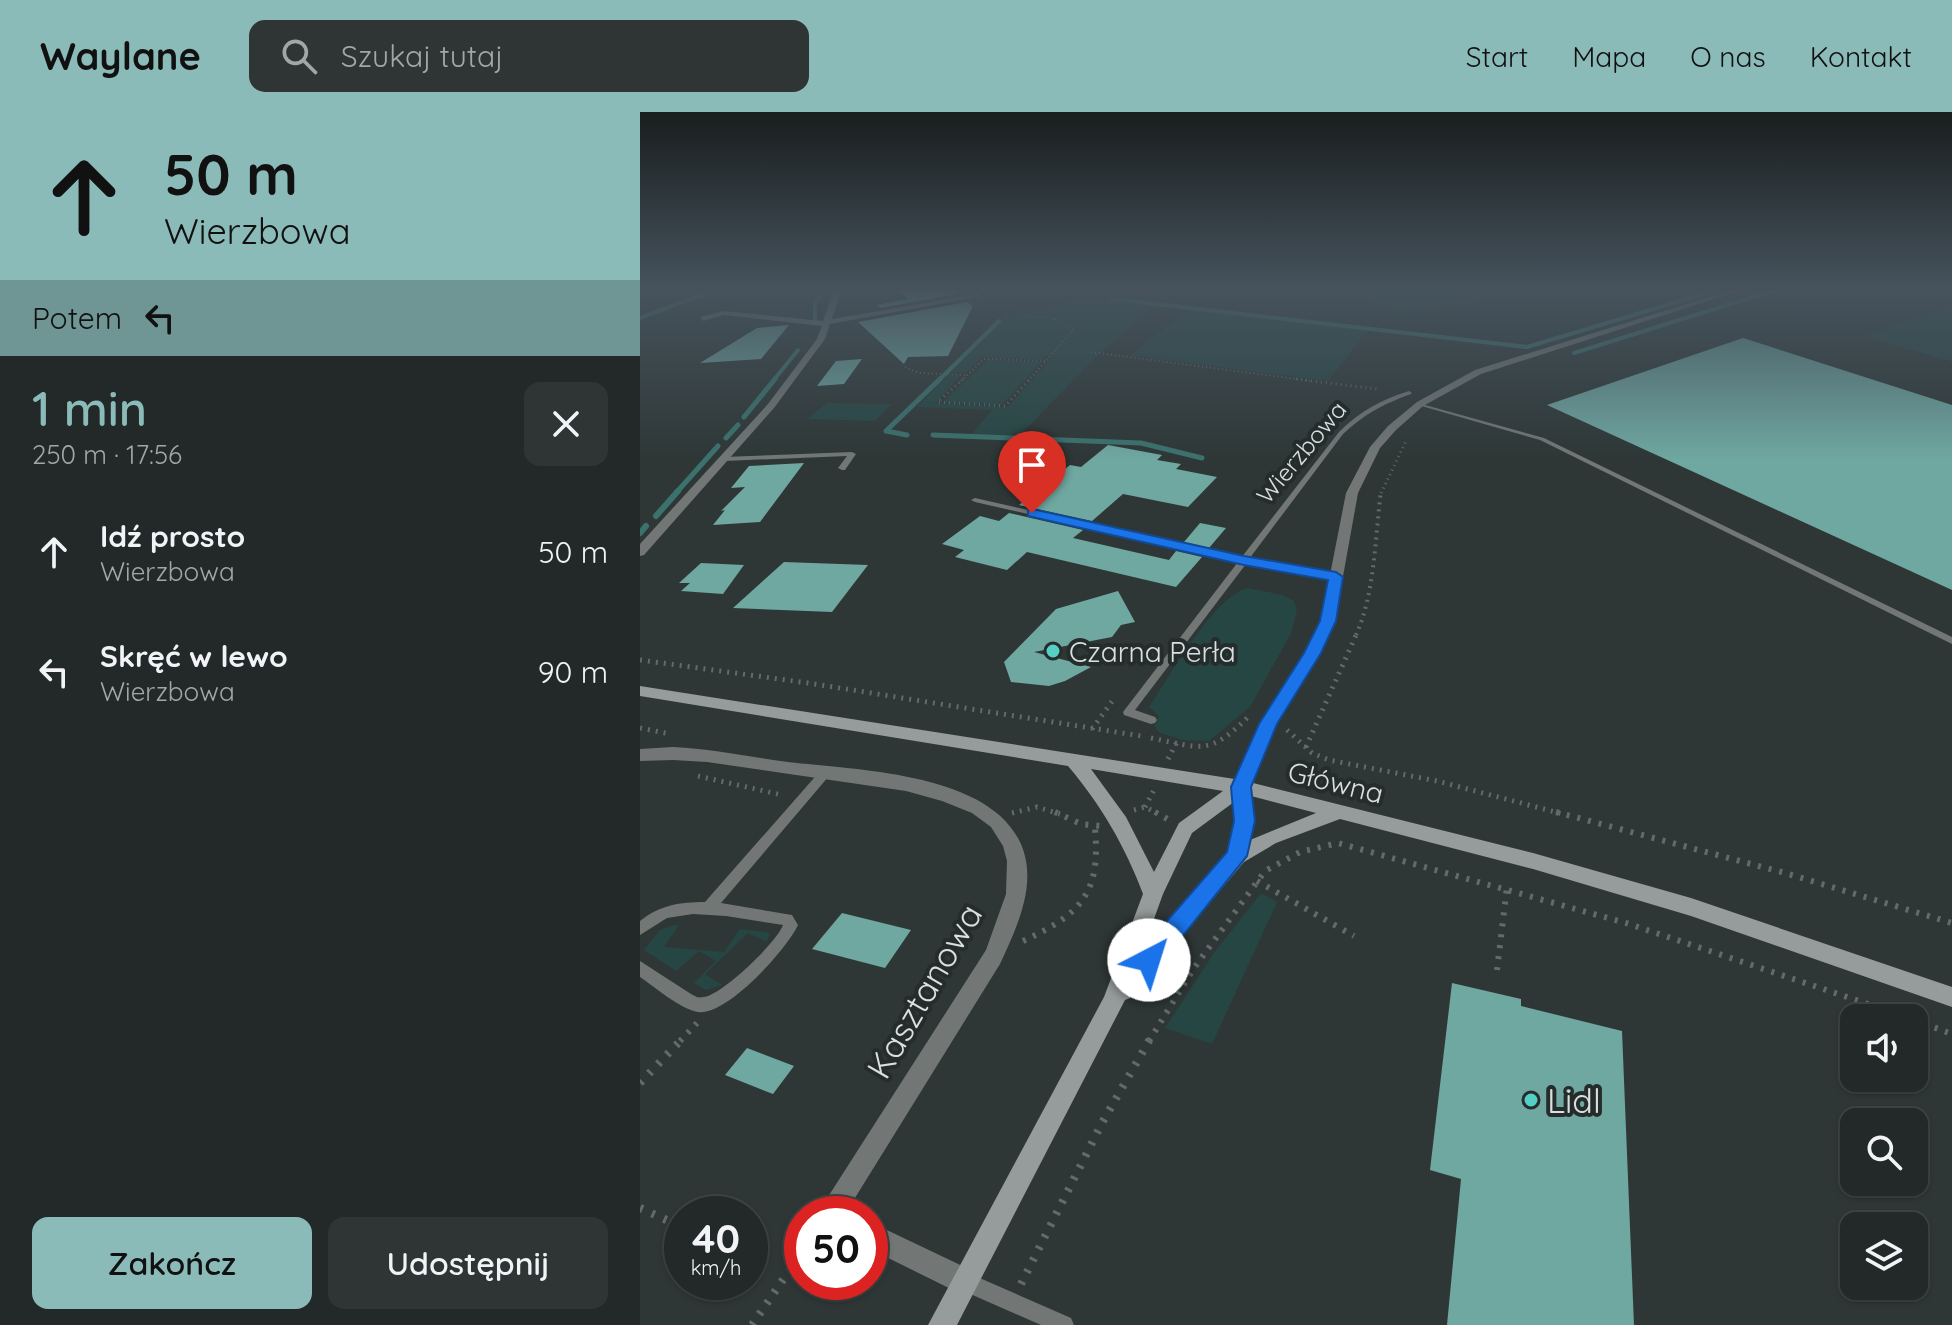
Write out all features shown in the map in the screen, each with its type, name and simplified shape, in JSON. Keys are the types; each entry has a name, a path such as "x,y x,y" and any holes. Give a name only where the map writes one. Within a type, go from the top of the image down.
{"main road":[{"name":"Główna","path":"640,691 1241,787 1533,861 1691,907 1952,997"},
{"path":"1072,759 1119,817 1137,849 1153,894"},
{"path":"942,1325 1113,1002 1153,894 1185,828 1241,787 1245,821 1237,856"},
{"path":"1113,1002 1237,856 1269,838 1339,812"}],"street":[{"path":"640,552 771,406 815,347"},
{"name":"Wierzbowa","path":"1241,787 1268,724 1328,621 1352,493 1375,447 1426,406 1478,372 1559,347"},
{"path":"640,755 681,754 923,788 965,802 998,822"},
{"name":"Kasztanowa","path":"841,1196 996,950 1014,904 1017,875 1014,852 998,822"},
{"path":"888,1244 965,1282"}],"lane":[{"name":"Wierzbowa","path":"1151,720 1128,712 1355,417 1409,393"},
{"path":"1426,406 1542,439 1952,641"},
{"path":"724,459 852,454 842,468"},
{"path":"975,500 1244,561 1336,577"},
{"path":"707,910 825,773"},
{"path":"640,929 664,912 707,910 787,919 791,925 783,940 724,997 711,1005 699,1005 640,968"},
{"path":"965,1282 1064,1325"}],"path":[{"path":"1045,361 984,359 938,402 1005,406 1058,347"},
{"path":"1091,352 1379,389 1397,396"},
{"path":"905,367 919,373 967,375"},
{"path":"1306,747 1361,624 1368,594 1381,491 1405,446 1410,426 1426,406"},
{"path":"640,660 823,685 1209,749 1227,739 1248,717"},
{"path":"1288,730 1312,753 1329,760 1437,781 1785,873 1952,923"},
{"path":"696,776 803,799"},
{"path":"998,822 1018,809 1054,809 1087,828 1105,823"},
{"path":"996,950 1026,940 1085,903 1096,882 1095,828"},
{"path":"1013,1301 1126,1076 1181,988 1257,881 1284,858 1314,845 1338,843 1507,887 1769,967 1871,1004"},
{"path":"1257,881 1354,936"},
{"path":"1497,970 1507,887"},
{"path":"640,1083 683,1041 711,1005"},
{"path":"1928,1025 1952,1034"},
{"path":"640,1208 664,1219"},
{"path":"752,1325 784,1278"}],"shaded area":[{"path":"972,347 1108,347 1018,437 971,435 992,410 917,407 948,375 960,376 936,403 1008,407 1054,355 1047,355 1042,360 982,357 966,373 943,372"},
{"path":"1141,347 1355,347 1328,381 1130,355"},
{"path":"1900,347 1952,347 1952,362"},
{"path":"988,360 1041,362 1002,405 943,402"},
{"path":"827,403 892,404 875,421 807,419"},
{"path":"1247,588 1283,595 1294,601 1297,611 1291,633 1250,707 1209,741 1183,740 1158,732 1155,726 1159,716 1149,707 1206,622 1234,595"},
{"path":"1261,893 1277,902 1212,1044 1165,1028 1214,953"},
{"path":"679,925 664,947 724,952 740,929 770,935 766,942 748,933 705,974 722,985 706,990 694,983 716,961 699,951 676,971 644,950 660,930"}],"building":[{"path":"727,347 771,347 761,359 700,363"},
{"path":"885,347 953,347 948,356 908,357 904,364"},
{"path":"1718,347 1770,347 1952,405 1952,590 1547,405"},
{"path":"862,359 844,384 817,386 836,361"},
{"path":"1108,445 1162,455 1157,460 1181,464 1176,469 1217,477 1188,507 1123,494 1092,521 1019,505 1070,465 1081,467"},
{"path":"804,463 760,522 713,525 725,510 721,511 745,487 731,488 749,466"},
{"path":"1009,513 1083,530 1073,538 1169,560 1176,551 1202,557 1176,587 1027,552 1007,570 955,557 964,550 942,544 980,516 999,521"},
{"path":"1200,523 1226,528 1209,548 1184,542"},
{"path":"784,562 868,565 832,612 733,608"},
{"path":"701,563 744,565 723,594 681,591 690,583 679,583"},
{"name":"Czarna Perła","path":"1118,591 1135,622 1121,625 1112,637 1034,652 1091,667 1049,686 1011,682 1004,662 1056,609"},
{"path":"842,913 911,930 885,968 812,949"},
{"name":"Lidl","path":"1452,983 1521,999 1521,1006 1622,1031 1634,1325 1447,1325 1461,1179 1430,1170"},
{"path":"747,1048 794,1066 773,1094 725,1075"}],"waterway":[{"path":"938,381 973,347"},
{"path":"1524,347 1528,347"},
{"path":"1574,353 1594,347"},
{"path":"773,381 798,350"},
{"path":"744,417 775,379"},
{"path":"907,435 886,431 940,379"},
{"path":"726,438 738,425"},
{"path":"933,435 1141,443 1202,458"},
{"path":"676,493 718,446"},
{"path":"656,516 678,491"},
{"path":"640,533 646,526"}],"place":[{"name":"Czarna Perła","path":"1053,651"},
{"name":"Lidl","path":"1531,1100"}],"route":[{"path":"1032,513 1244,561 1336,577 1328,621 1268,724 1241,787 1245,821 1237,856 1149,960"}]}
